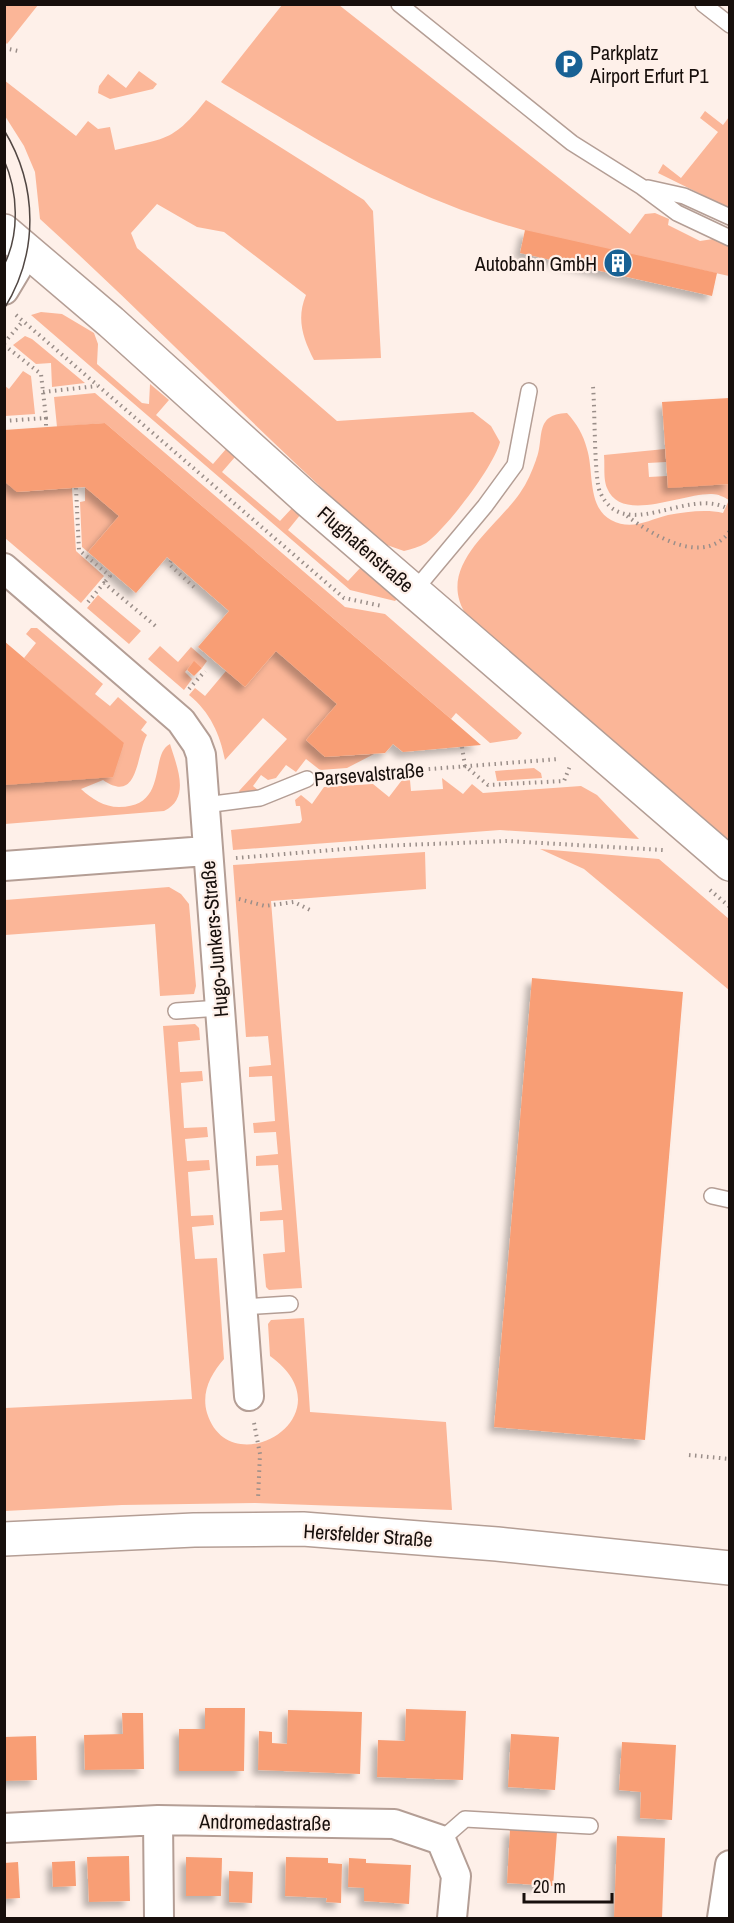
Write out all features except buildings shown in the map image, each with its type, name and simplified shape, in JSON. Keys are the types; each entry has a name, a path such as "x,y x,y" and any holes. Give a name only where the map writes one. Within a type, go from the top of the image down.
{"street":[{"path":"4,290 16,241"},
{"name":"Flughafenstraße","path":"16,241 401,599 729,864"},
{"name":"Hugo-Junkers-Straße","path":"4,568 181,722 197,744 201,755 249,1396"},
{"path":"4,866 207,851"},
{"name":"Hersfelder Straße","path":"4,1539 57,1534 303,1530 509,1545 729,1568"},
{"path":"158,1820 159,1918"},
{"name":"Andromedastraße","path":"4,1828 158,1820 394,1824 441,1840"},
{"path":"441,1840 456,1876 452,1918"},
{"path":"722,1918 729,1865"}],"lane":[{"path":"399,4 572,143 642,187 677,213 729,238"},
{"path":"703,4 729,26"},
{"path":"642,187 684,196 729,217"},
{"path":"401,599 485,506 515,465 529,391"},
{"name":"Parsevalstraße","path":"205,805 260,798 307,779"},
{"path":"176,1011 220,1008"},
{"path":"712,1196 729,1200"},
{"path":"244,1307 290,1304"},
{"path":"441,1840 465,1819 590,1826"}],"path":[{"path":"4,48 18,51"},
{"path":"46,427 41,374 4,344 23,321 344,598 401,599"},
{"path":"43,392 98,386"},
{"path":"593,387 600,491 612,508 645,530 673,544 699,548 722,542 729,531"},
{"path":"4,421 46,418"},
{"path":"76,488 79,550 110,576 82,609"},
{"path":"626,516 643,515 691,503 715,503 729,510"},
{"path":"171,561 169,564 194,587"},
{"path":"104,583 158,628"},
{"path":"183,696 205,671"},
{"path":"462,747 465,766 488,785 564,781 574,758"},
{"name":"Parsevalstraße","path":"307,779 521,762"},
{"path":"207,851 228,859 380,846 507,840 663,850"},
{"path":"656,842 672,857"},
{"path":"705,886 729,908"},
{"path":"232,896 265,906 294,903 310,910"},
{"path":"249,1396 260,1454 259,1502"},
{"path":"689,1455 729,1459"}],"shaded area":[{"path":"4,5 38,5 7,44 5,42"},
{"path":"282,5 339,5 630,234 645,214 655,213 669,219 668,225 700,241 713,239 729,247 729,276 549,237 478,216 415,191 359,163 221,82"},
{"path":"139,71 157,84 153,89 110,99 98,93 99,86 108,74 126,88"},
{"path":"4,80 76,136 88,121 98,129 110,127 115,150 167,136 185,124 206,100 364,200 373,211 381,358 314,360 301,320 306,295 224,232 197,227 157,204 131,233 137,248 337,421 473,412 491,426 500,442 496,453 469,496 435,535 426,543 404,551 384,544 296,464 40,219 35,172 24,146 5,116"},
{"path":"705,111 723,125 729,117 729,208 658,173 663,164 681,178 718,132 700,118"},
{"path":"41,312 62,314 94,333 98,344 97,364 142,403 149,404 150,384 169,400 156,415 213,464 226,449 235,457 222,472 280,521 293,507 301,514 288,530 348,581 362,566 399,597 395,601 350,590 31,315"},
{"path":"25,336 32,339 85,383 52,387 51,363 36,364 13,345"},
{"path":"23,371 31,376 35,414 5,416 5,386 9,389"},
{"path":"95,393 345,607 385,614 522,733 517,739 490,743 456,713 451,719 105,423 57,427 54,397"},
{"path":"567,413 574,421 585,444 598,507 611,520 633,525 682,513 703,511 723,513 729,500 729,840 467,616 459,598 458,581 463,565 472,550 525,485 539,452 545,423 556,414"},
{"path":"665,449 666,462 648,463 649,477 667,476 668,487 729,484 729,500 712,494 654,504 625,504 614,499 607,488 604,455"},
{"path":"4,481 18,492 72,488 76,551 104,576 81,603 5,538"},
{"path":"85,487 119,516 88,552 82,547 80,502 85,501"},
{"path":"98,595 141,631 129,644 87,608"},
{"path":"31,628 37,628 103,684 95,694 110,706 118,697 147,722 141,730 147,735 130,782 124,786 115,786 103,780 81,789 108,806 135,805 145,799 152,790 160,758 170,744 180,781 180,790 172,805 164,811 5,824 5,785 124,744 24,658 36,643 26,634"},
{"path":"160,646 178,662 191,647 207,661 202,668 194,662 185,672 192,679 184,690 148,659"},
{"path":"276,651 337,704 306,740 325,757 374,754 347,768 320,770 306,759 296,772 286,765 276,778 268,780 261,775 253,786 259,791 240,793 239,791 287,739 263,718 225,760 213,724 203,709 189,695 195,688 205,696 226,671 245,687"},
{"path":"534,768 541,773 542,778 497,781 495,771"},
{"path":"442,778 463,794 472,784 483,793 581,786 597,795 639,839 500,830 233,850 231,830 300,823 302,820 300,806 296,806 295,800 301,795 312,804 324,787 373,784 389,797 402,780 410,780 411,791 443,789"},
{"path":"540,849 659,859 729,919 729,990 584,869"},
{"path":"425,852 426,889 271,901 302,1288 269,1290 266,1287 263,1254 285,1252 283,1220 260,1221 260,1212 282,1210 278,1165 256,1166 256,1156 278,1154 276,1132 254,1133 253,1123 275,1121 272,1076 249,1077 249,1067 271,1065 268,1036 246,1037 233,865"},
{"path":"169,887 181,894 189,904 196,986 194,994 160,996 155,924 5,935 5,900"},
{"path":"195,1024 199,1028 200,1040 178,1042 180,1072 202,1071 203,1081 181,1083 184,1128 207,1127 208,1137 185,1139 187,1161 209,1160 210,1170 188,1172 191,1216 213,1215 214,1225 192,1227 195,1259 217,1258 224,1359 208,1384 205,1398 207,1413 220,1434 238,1444 259,1443 278,1434 292,1419 298,1400 292,1378 270,1356 268,1324 271,1320 304,1318 310,1412 446,1422 452,1510 255,1503 122,1505 5,1511 5,1408 192,1399 163,1026"}],"tram line":[{"path":"4,130 23,174 30,220 24,265 4,309"},
{"path":"4,160 12,185 15,213 13,240 4,265"}],"place":[{"name":"Parkplatz Airport Erfurt P1","path":"569,64"},
{"name":"Autobahn GmbH","path":"618,263"}]}
